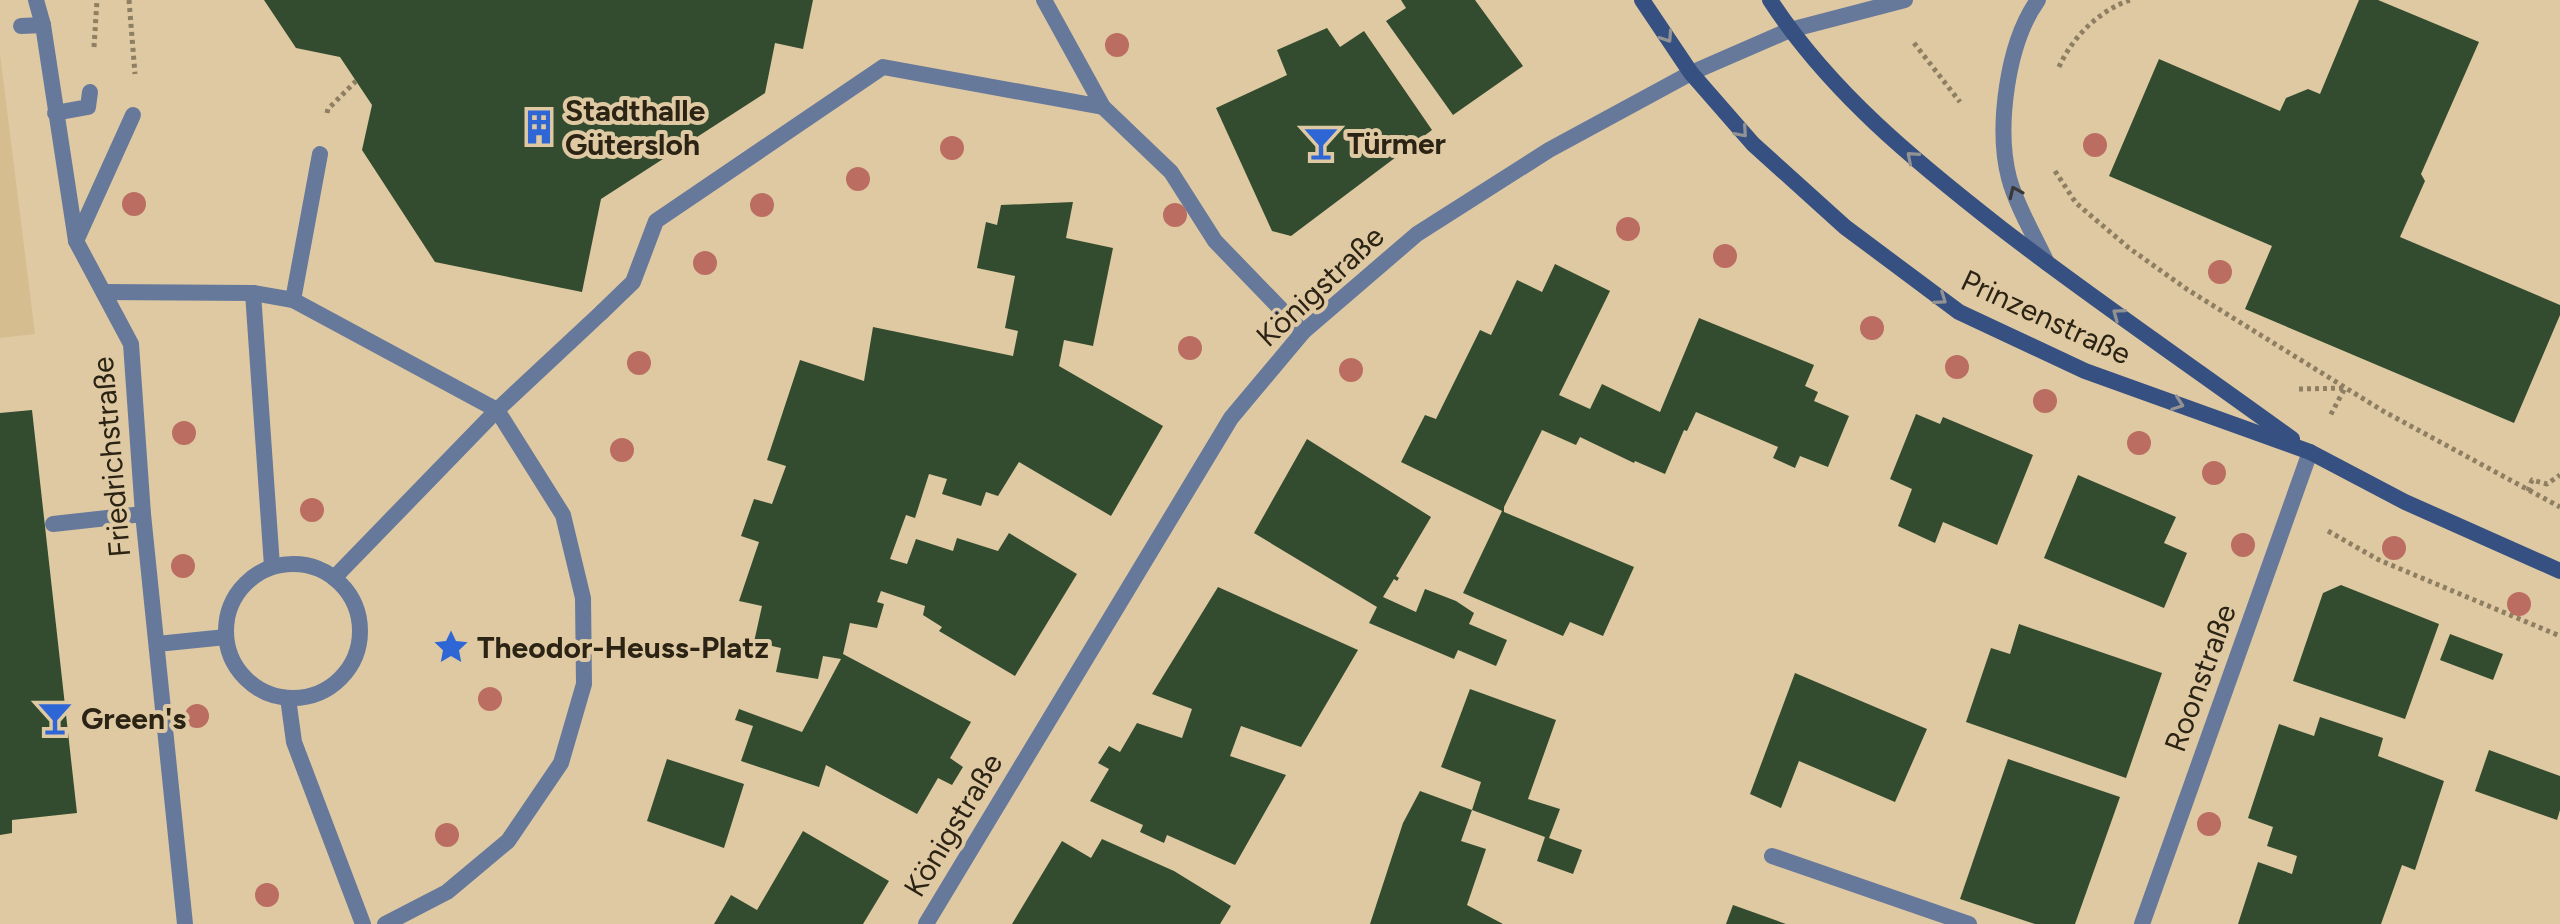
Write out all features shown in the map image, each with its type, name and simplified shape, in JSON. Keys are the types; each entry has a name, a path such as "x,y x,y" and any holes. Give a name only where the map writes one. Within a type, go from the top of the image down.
{"street":[{"name":"Friedrichstraße","path":"36,0 43,25 76,241 131,344 143,514 185,924"},
{"path":"1044,0 1103,107 1171,172 1215,241 1303,332"},
{"name":"Prinzenstraße","path":"1642,0 1691,73 1753,144 1814,200 1959,312 2085,371 2310,452"},
{"name":"Prinzenstraße","path":"1770,0 1790,30 1837,84 1894,141 2047,263 2310,452 2405,502 2560,571"},
{"name":"Königstraße","path":"926,924 1231,418 1303,332 1417,234 1549,150 1691,73 1790,30 1905,0"},
{"path":"2038,0 2015,50 2005,101 2005,147 2009,179 2047,263"},
{"path":"21,26 43,25"},
{"path":"334,578 497,410 633,282 656,221 883,67 1103,107"},
{"path":"55,113 88,107 90,92"},
{"path":"76,241 133,115"},
{"path":"293,300 320,154"},
{"path":"104,292 253,293 293,300 497,410 563,515 583,598 584,684 561,763 508,841 447,892 385,924"},
{"path":"253,293 272,566"},
{"name":"Roonstraße","path":"2142,924 2310,452"},
{"path":"53,524 143,514"},
{"path":"293,563 314,567 334,578 350,595 359,617 360,641 352,663 338,681 318,693 298,699 276,696 256,687 240,673 229,654 226,637 228,612 238,592 252,576 272,566 293,563"},
{"path":"157,644 226,637"},
{"path":"288,698 294,742 363,924"},
{"path":"1772,856 1969,924"}],"path":[{"path":"129,0 136,84"},
{"path":"2056,74 2065,53 2080,33 2103,14 2130,0"},
{"path":"1916,45 1962,105"},
{"path":"328,109 356,81"},
{"path":"2054,159 2056,172 2076,203 2129,248 2188,290 2383,411 2560,507"},
{"path":"2528,491 2532,480 2547,484 2560,475"},
{"path":"2290,506 2351,546 2379,560 2560,636"}],"shaded area":[{"path":"0,54 35,334 0,338"}],"building":[{"name":"Stadthalle Gütersloh","path":"264,0 813,0 803,49 775,43 765,93 601,199 582,292 435,262 362,150 372,105 340,57 296,48"},
{"path":"1401,0 1475,0 1523,66 1453,115 1386,21 1406,8"},
{"path":"2359,0 2378,0 2479,42 2421,174 2425,181 2400,237 2560,305 2560,315 2514,423 2245,309 2272,246 2109,176 2159,59 2280,111 2286,98 2308,89 2320,94"},
{"path":"1327,28 1340,47 1364,31 1432,130 1291,236 1272,231 1216,108 1287,75 1277,50"},
{"path":"1073,202 1066,238 1113,248 1093,346 1064,340 1059,366 1163,426 1111,516 1019,462 998,496 986,492 981,506 942,494 947,479 929,474 915,518 906,515 890,559 907,564 916,539 953,551 957,538 998,551 1009,533 1077,574 1015,676 939,631 942,627 923,615 925,606 881,591 877,602 884,604 877,628 850,623 843,654 971,722 950,758 963,767 952,785 938,778 917,814 826,765 819,787 741,761 753,726 735,720 739,709 802,732 841,659 823,656 818,679 776,672 781,648 754,642 762,606 739,601 759,542 741,536 754,499 772,504 786,466 767,460 800,360 864,381 873,327 1013,356 1018,331 1005,328 1015,276 977,268 986,222 997,225 1001,205"},
{"path":"1555,264 1610,291 1559,395 1590,409 1602,384 1660,412 1699,318 1814,365 1805,386 1818,392 1814,401 1849,416 1828,467 1800,456 1795,468 1773,458 1778,447 1696,412 1687,431 1684,430 1665,474 1580,437 1576,445 1542,430 1504,512 1634,567 1603,636 1570,622 1563,636 1463,593 1502,511 1401,462 1425,415 1436,419 1480,330 1491,335 1517,280 1542,292"},
{"path":"32,410 77,813 12,820 12,833 0,835 0,413"},
{"path":"1916,414 1940,424 1943,417 2033,455 1997,545 1943,522 1935,543 1898,526 1912,489 1890,479"},
{"path":"1307,439 1431,517 1396,576 1399,578 1397,581 1394,579 1383,597 1416,612 1425,589 1456,601 1474,613 1469,624 1507,640 1496,666 1458,650 1454,659 1369,623 1377,607 1254,533"},
{"path":"2078,475 2176,517 2164,543 2187,553 2164,608 2044,558"},
{"path":"2341,585 2439,624 2405,719 2293,681 2323,593"},
{"path":"1218,587 1358,650 1301,747 1241,726 1230,756 1286,775 1235,865 1167,835 1164,843 1140,832 1143,825 1090,801 1109,769 1098,763 1109,746 1120,752 1137,723 1182,738 1192,709 1152,694"},
{"path":"2019,624 2162,673 2126,778 1966,722 1991,648 2010,654"},
{"path":"2450,634 2503,654 2493,680 2440,660"},
{"path":"1795,673 1927,729 1895,802 1799,761 1781,808 1750,794"},
{"path":"1470,689 1556,720 1528,799 1560,809 1549,838 1582,850 1573,874 1537,861 1545,837 1472,810 1481,782 1441,767"},
{"path":"2320,717 2383,738 2378,756 2444,781 2415,870 2402,865 2381,924 2238,924 2258,862 2292,874 2297,856 2267,846 2273,827 2248,818 2279,724 2314,736"},
{"path":"2489,750 2560,776 2557,820 2475,791"},
{"path":"667,759 744,784 724,848 647,821"},
{"path":"2008,759 2120,797 2075,924 2035,924 1960,899"},
{"path":"1420,791 1472,810 1461,841 1486,849 1467,905 1503,924 1370,924 1403,823"},
{"path":"803,831 889,881 863,924 714,924 731,895 757,910"},
{"path":"1102,839 1174,871 1231,906 1220,924 1012,924 1062,841 1091,858"},
{"path":"1733,905 1786,924 1726,924"}],"place":[{"name":"Stadthalle Gütersloh","path":"539,127"},
{"name":"Türmer","path":"1321,143"},
{"name":"Theodor-Heuss-Platz","path":"451,647"},
{"name":"Green's","path":"55,718"}]}
